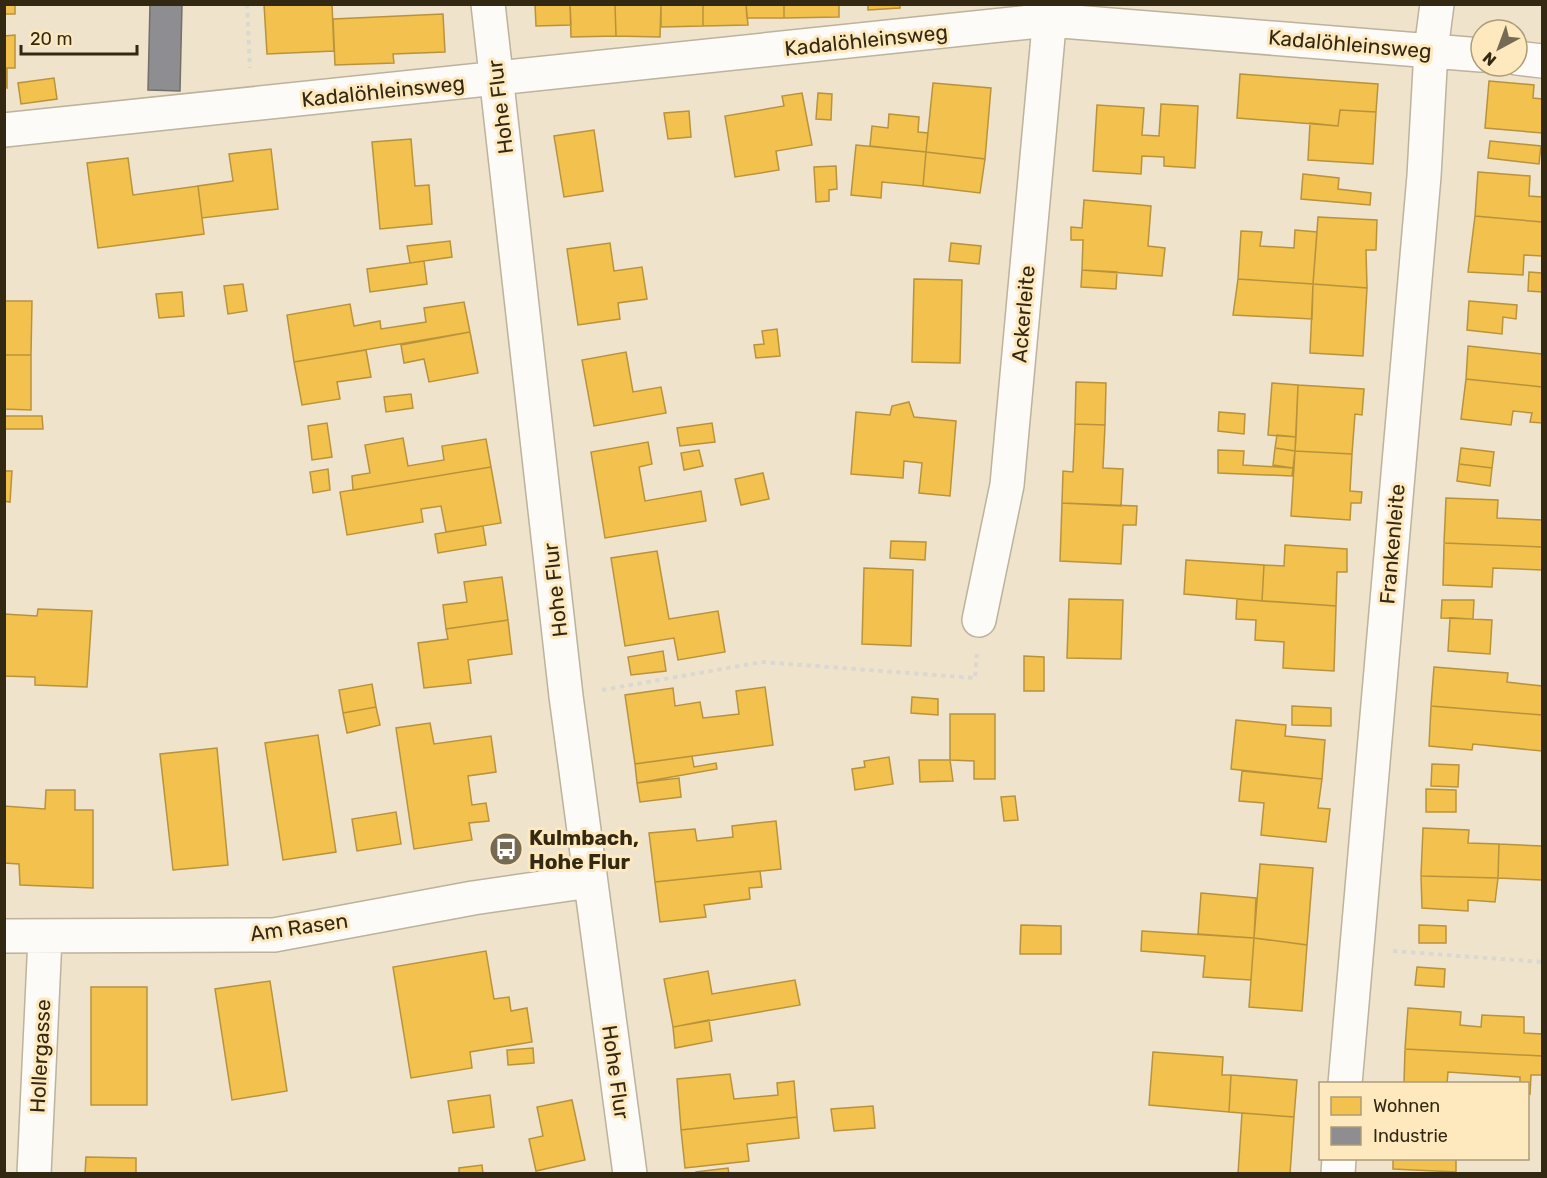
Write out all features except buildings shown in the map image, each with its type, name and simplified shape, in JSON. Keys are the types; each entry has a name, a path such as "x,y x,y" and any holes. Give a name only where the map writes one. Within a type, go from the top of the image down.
{"street":[{"name":"Hohe Flur","path":"488,4 566,696 630,1173"},
{"name":"Frankenleite","path":"1345,1082 1424,176 1431,50 1437,4"},
{"name":"Kadalöhleinsweg","path":"4,130 497,79 1050,12 1469,54"},
{"name":"Ackerleite","path":"979,620 1007,485 1050,12"},
{"name":"Am Rasen","path":"4,936 45,938 274,935 473,898 590,881"},
{"name":"Hollergasse","path":"34,1173 45,938"}],"path":[{"path":"247,4 252,105"},
{"path":"566,696 762,662 975,678 979,620"},
{"path":"1356,948 1542,962"}],"place":[{"name":"Kulmbach, Hohe Flur","path":"506,849"}]}
